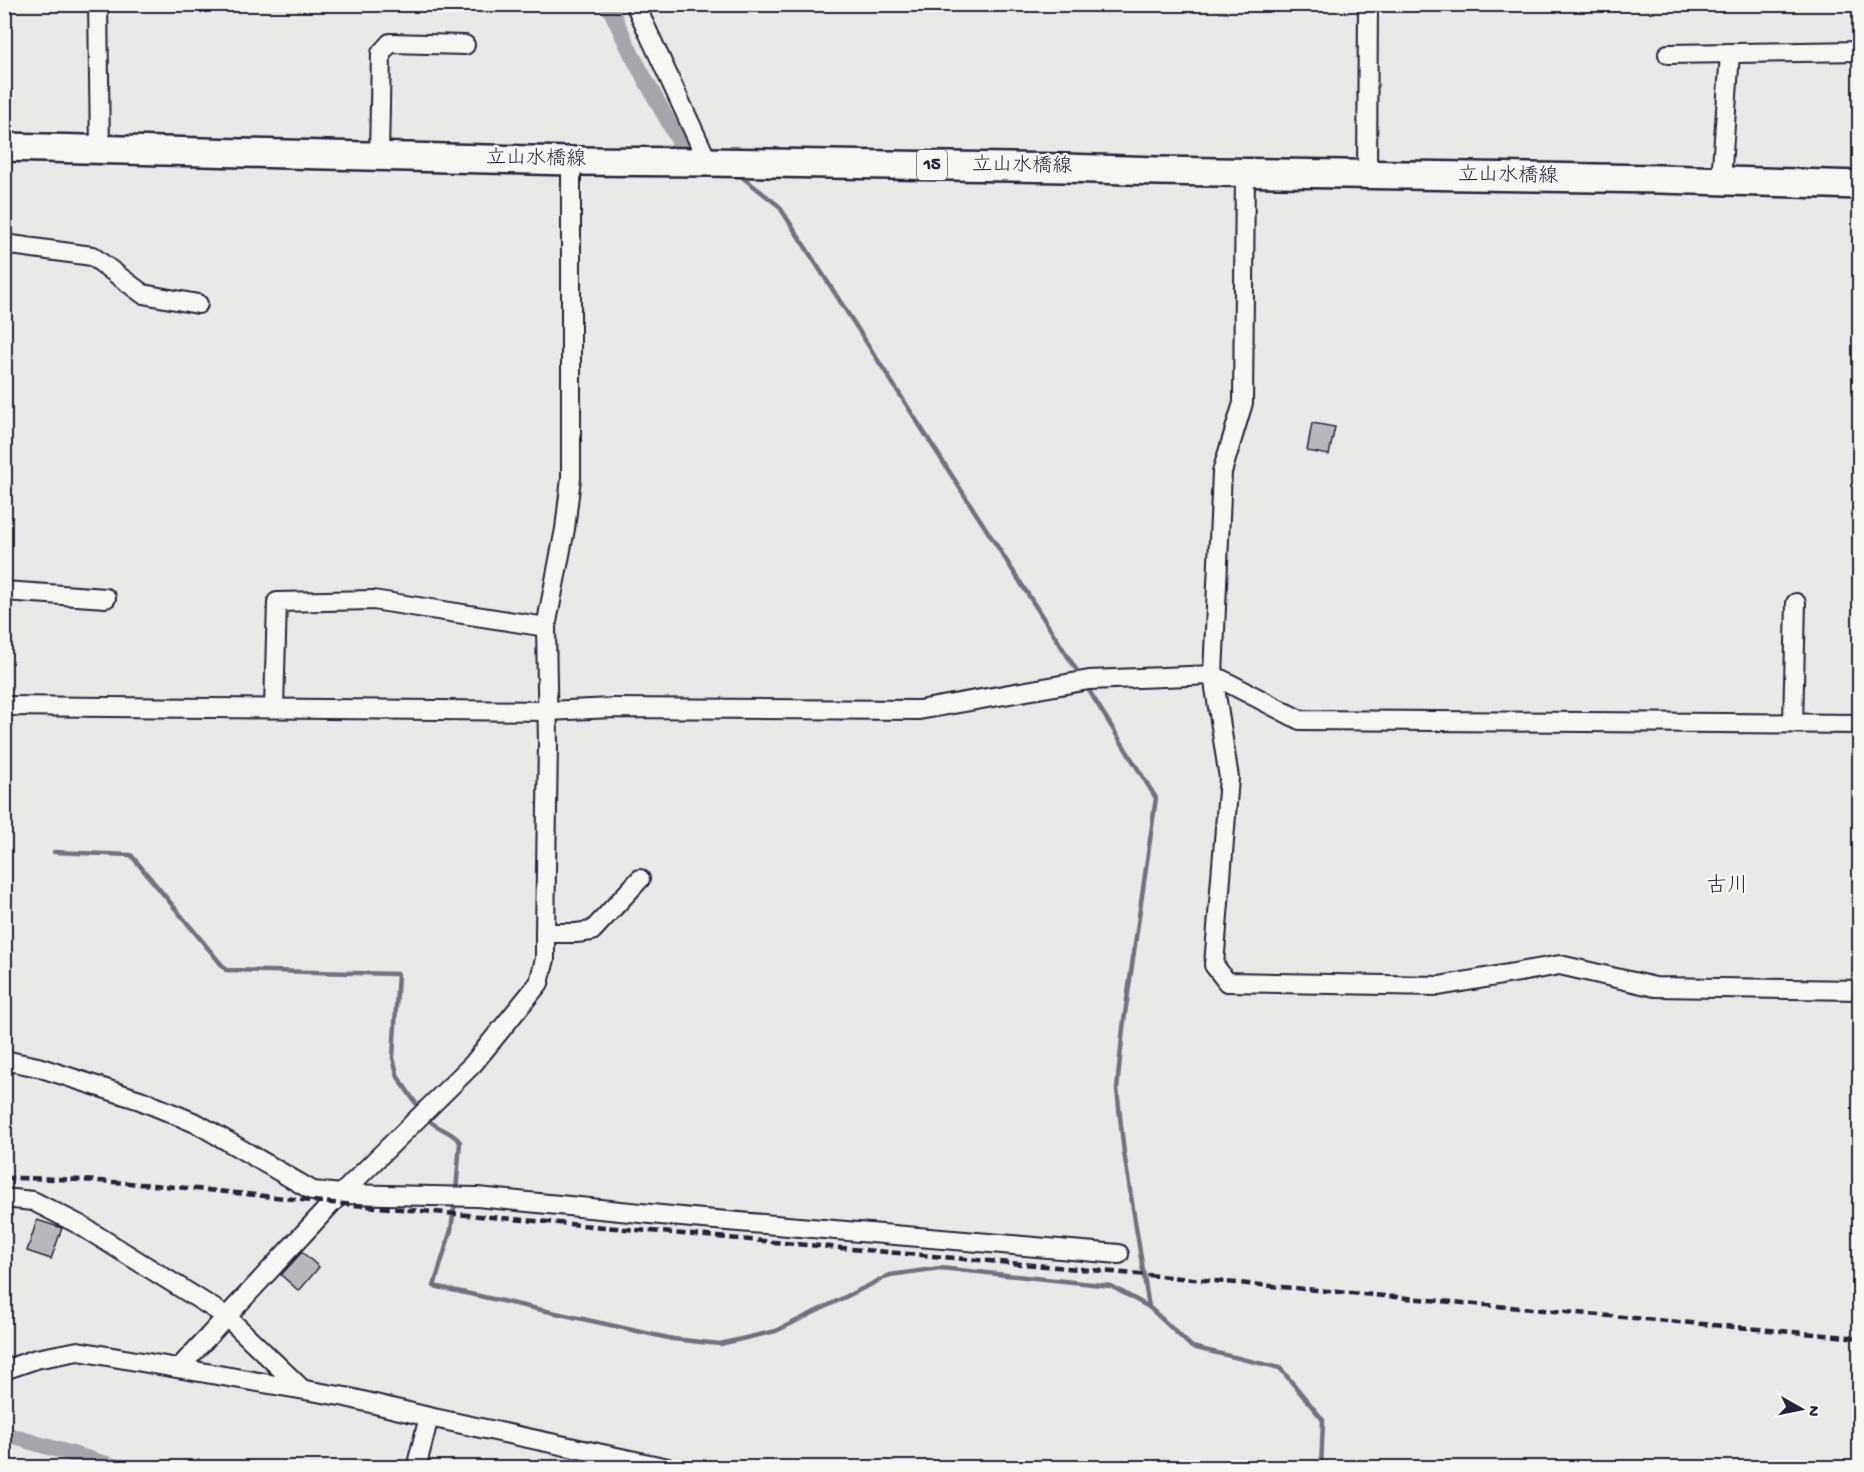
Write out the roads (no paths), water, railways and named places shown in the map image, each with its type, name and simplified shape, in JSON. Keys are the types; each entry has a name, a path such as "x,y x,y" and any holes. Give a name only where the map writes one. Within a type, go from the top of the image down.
{"main road":[{"name":"立山水橋線","path":"4,147 571,162 1065,168 1860,185"}],"street":[{"path":"98,4 100,148"},
{"path":"635,4 708,162"},
{"path":"1367,175 1368,4"},
{"path":"379,156 381,53 390,43 465,45"},
{"path":"1668,54 1860,51"},
{"path":"1721,181 1730,53"},
{"path":"178,1368 341,1194 473,1064 539,983 545,959 546,627 566,530 571,478 571,162"},
{"path":"1245,173 1243,403 1222,472 1213,675 1230,778 1214,965 1227,982 1438,986 1560,965 1655,987 1860,990"},
{"path":"4,243 92,256 143,294 198,304"},
{"path":"4,591 106,598"},
{"path":"274,708 277,602 373,600 546,627"},
{"path":"1793,723 1796,603"},
{"path":"4,706 547,711 613,708 919,710 1089,680 1213,675 1300,720 1860,724"},
{"path":"545,933 592,931 640,879"},
{"path":"4,1060 38,1067 140,1100 198,1124 313,1191 341,1194 477,1197 692,1218 1119,1254"},
{"path":"4,1198 33,1201 80,1225 226,1316 301,1388"},
{"path":"4,1370 36,1359 78,1350 301,1388 668,1467"},
{"path":"416,1467 429,1417"}],"waterway":[{"path":"608,4 632,55 682,147 691,151"},
{"path":"742,177 779,206 1081,677"},
{"path":"1085,684 1156,798 1123,1028 1117,1089 1124,1153 1149,1307 1192,1347 1280,1368 1323,1420 1321,1468"},
{"path":"54,852 131,855 226,970 398,974 393,1058 398,1077 421,1111"},
{"path":"426,1117 460,1142 456,1192"},
{"path":"455,1201 451,1230 434,1286 673,1339 720,1344 776,1331 890,1275 940,1268 1111,1286 1149,1307"},
{"path":"4,1434 120,1468"}],"railway":[{"path":"4,1178 86,1180 168,1186 332,1203 1860,1338"}],"district":[{"name":"古川","path":"1727,887"}]}
